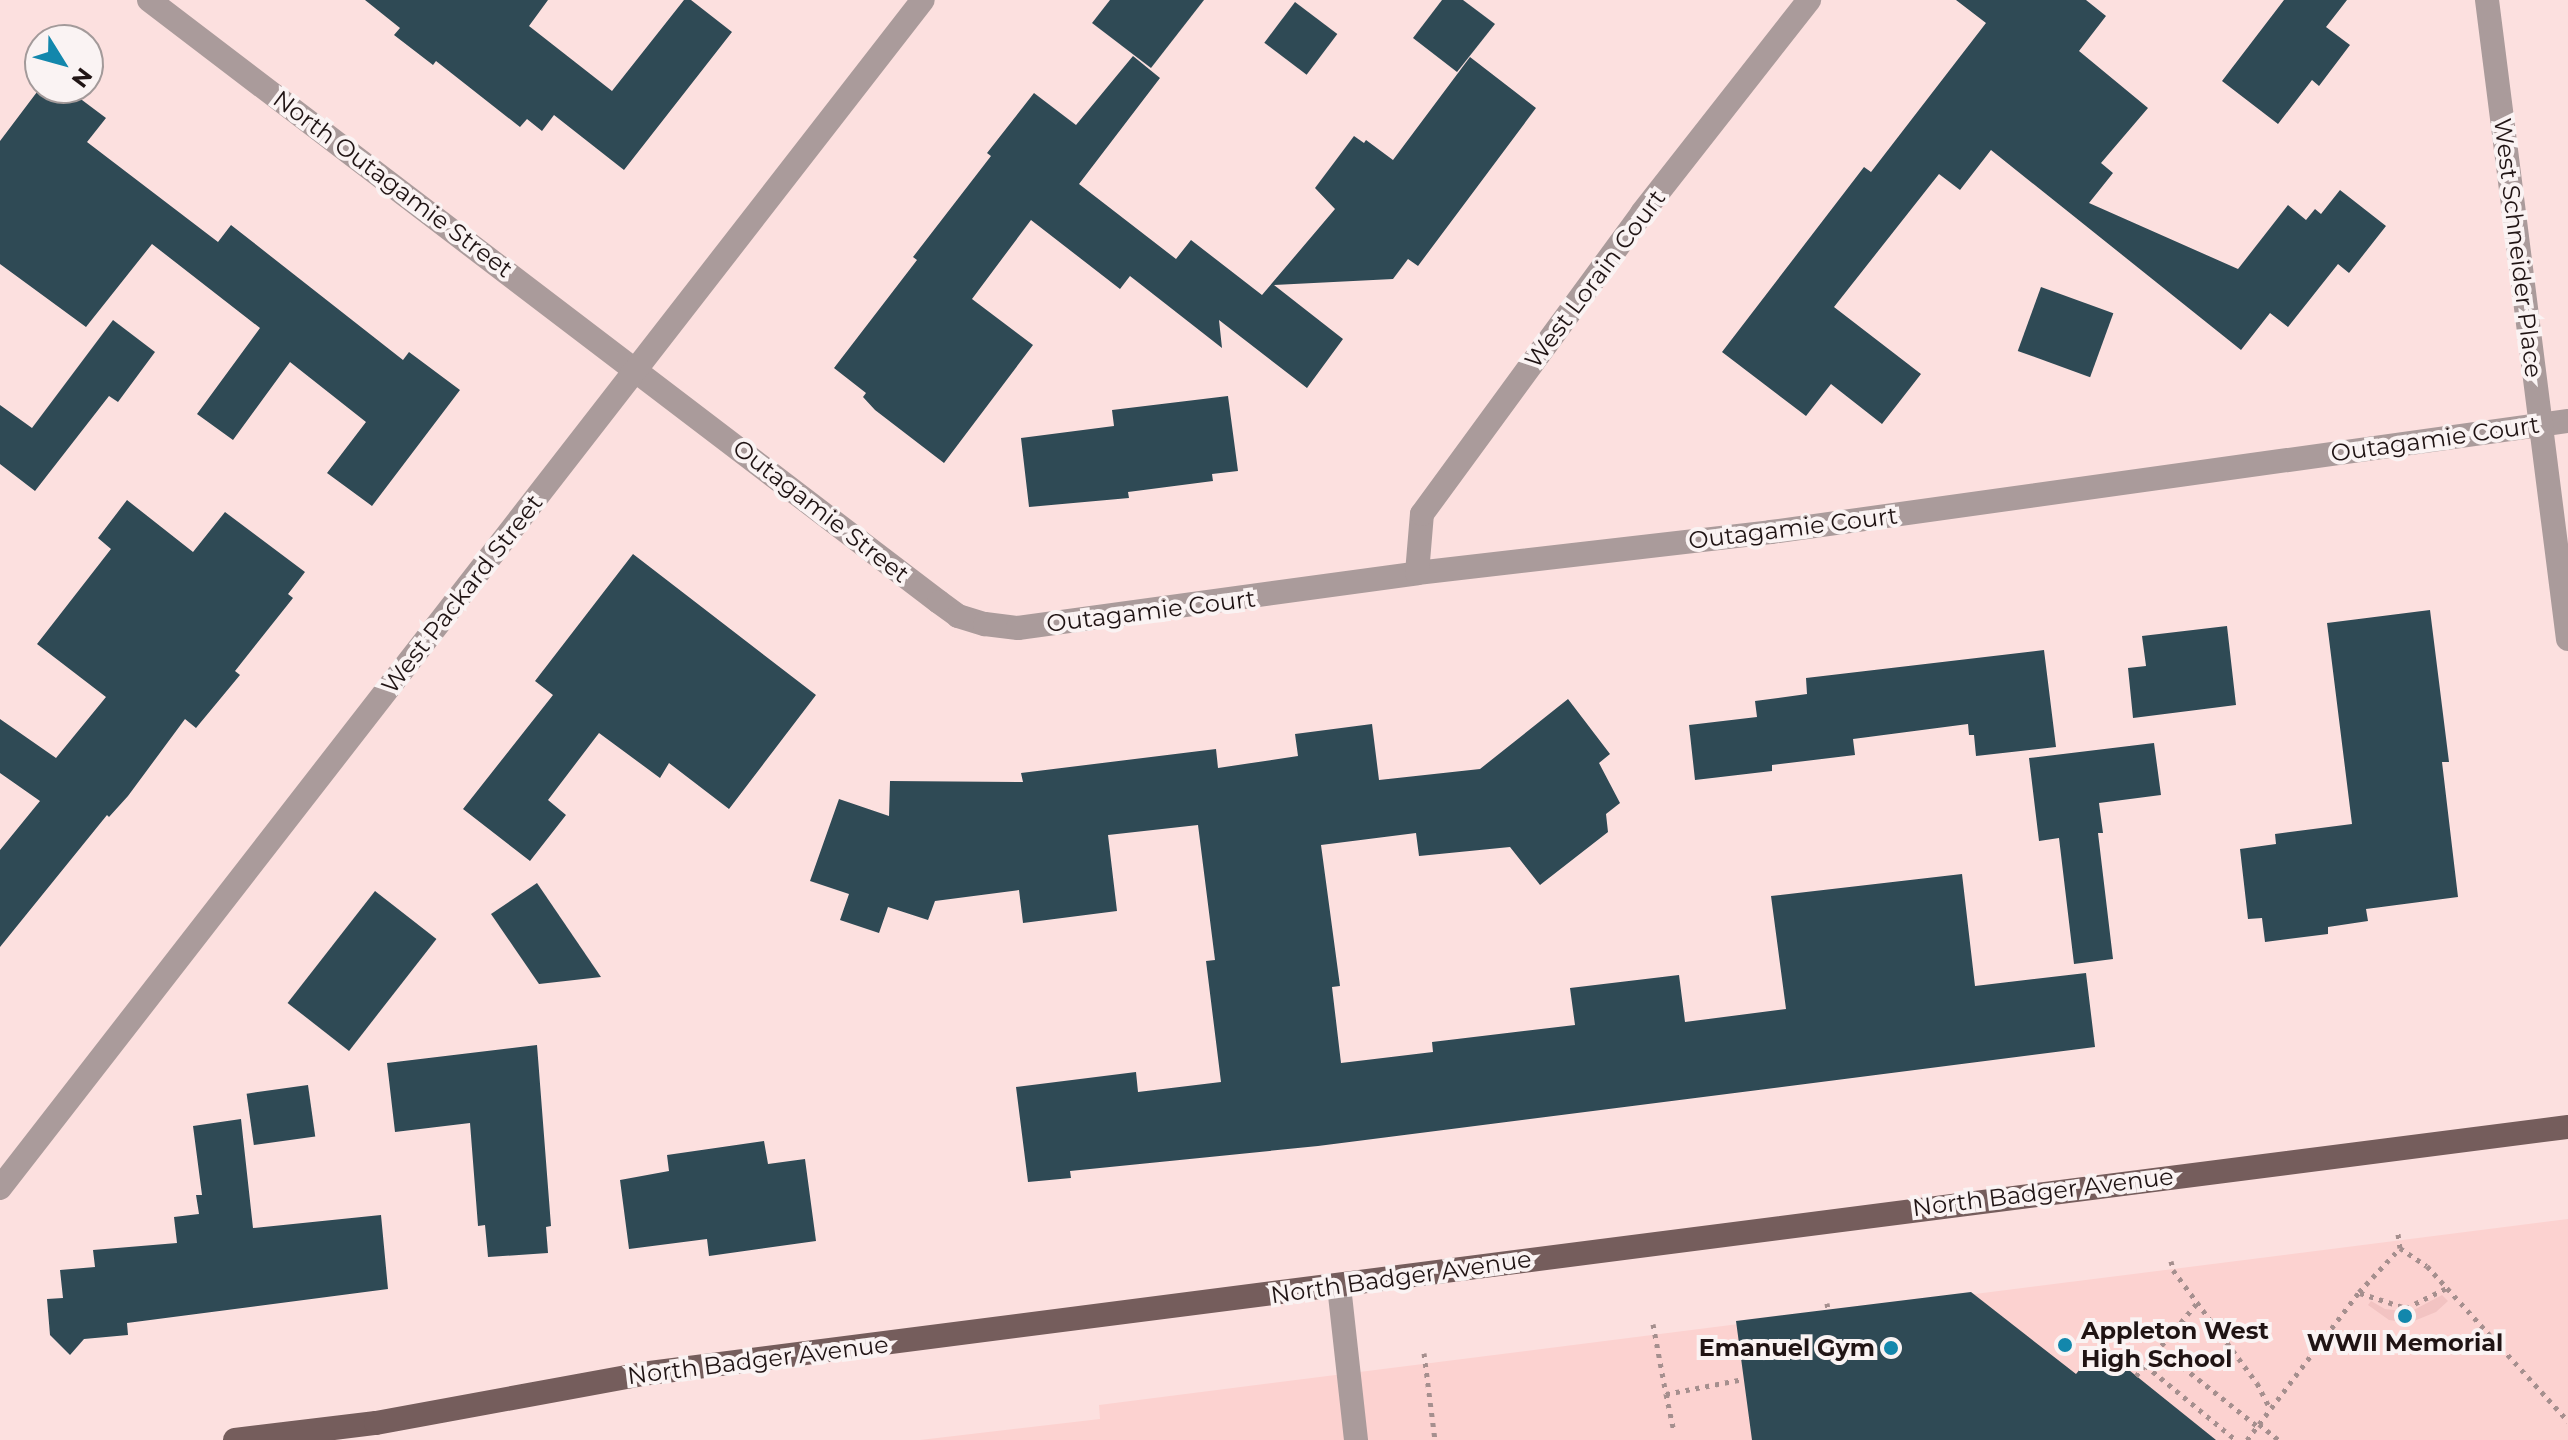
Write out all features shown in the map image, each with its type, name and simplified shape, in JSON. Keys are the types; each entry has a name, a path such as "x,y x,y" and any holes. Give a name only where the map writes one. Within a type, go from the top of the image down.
{"main road":[{"name":"North Badger Avenue","path":"235,1440 376,1423 642,1374 1339,1286 1852,1216 2568,1127"}],"street":[{"name":"North Outagamie Street","path":"149,0 636,369"},
{"name":"West Packard Street","path":"0,1188 923,0"},
{"name":"West Lorain Court","path":"1417,573 1422,514 1642,213 1809,0"},
{"name":"West Schneider Place","path":"2487,0 2568,639"},
{"name":"Outagamie Street","path":"636,369 958,616 1018,628"},
{"name":"Outagamie Court","path":"1018,628 1417,573 1771,532 2568,421"},
{"path":"1339,1286 1356,1440"}],"path":[{"path":"2398,1233 2400,1248 2427,1266 2568,1421"},
{"path":"2247,1440 2359,1292 2400,1248"},
{"path":"2171,1261 2197,1303 2257,1383 2270,1409"},
{"path":"2359,1292 2406,1308 2447,1288"},
{"path":"2136,1376 2197,1303"},
{"path":"1653,1324 1673,1428"},
{"path":"2159,1348 2279,1440"},
{"path":"1424,1353 1435,1440"},
{"path":"2145,1365 2236,1440"},
{"path":"1666,1394 1744,1379"}],"shaded area":[{"name":"Appleton West High School","path":"2568,1219 2568,1440 920,1440 1100,1419 1099,1405"},
{"path":"2442,1295 2448,1301 2436,1312 2409,1323 2389,1320 2368,1305 2371,1301 2385,1309 2410,1312"}],"building":[{"path":"365,0 548,0 529,26 612,91 684,0 691,0 732,32 624,170 554,115 542,131 527,119 520,127 436,61 433,65 394,35 400,28"},
{"path":"1110,0 1204,0 1151,68 1092,23"},
{"path":"1442,0 1463,0 1495,24 1457,72 1413,38"},
{"path":"1956,0 2086,0 2106,16 2079,51 2148,108 2101,163 2113,173 2089,203 2238,269 2288,205 2306,220 2315,209 2321,214 2340,190 2386,226 2349,273 2338,264 2288,327 2270,313 2241,350 1991,150 1960,190 1939,174 1834,307 1921,374 1882,424 1831,384 1806,416 1722,352 1864,167 1871,172 1986,23"},
{"path":"2284,0 2347,0 2326,27 2350,45 2319,86 2312,80 2278,124 2222,81"},
{"path":"1295,2 1337,34 1307,75 1264,43"},
{"path":"1133,56 1160,78 1079,184 1176,259 1191,240 1262,295 1335,209 1315,188 1354,136 1364,143 1366,140 1393,160 1470,57 1536,108 1418,266 1408,259 1393,279 1274,285 1343,339 1307,388 1219,320 1222,348 1130,276 1120,289 1031,220 972,299 1033,345 944,463 875,410 863,397 866,393 834,368 917,260 913,257 991,156 987,153 1034,93 1076,125"},
{"path":"28,104 87,104 106,118 87,142 218,242 231,225 403,360 409,352 460,390 372,506 327,473 366,422 290,362 233,440 197,414 260,328 152,244 86,327 0,264 0,141"},
{"path":"2041,287 2113,313 2090,377 2018,351"},
{"path":"113,320 155,352 118,402 109,396 35,491 0,464 0,405 32,428"},
{"path":"1228,396 1238,471 1212,474 1213,481 1128,492 1129,498 1029,507 1021,438 1114,426 1112,410"},
{"path":"127,500 193,552 225,512 305,572 288,594 293,598 235,671 240,675 196,728 185,719 128,796 109,817 107,815 0,947 0,850 40,801 0,773 0,719 56,758 106,697 37,644 111,549 98,538"},
{"path":"633,554 816,695 729,809 669,763 660,778 599,733 548,800 566,815 530,861 463,809 553,695 535,681"},
{"path":"2430,610 2449,762 2442,762 2458,897 2366,909 2368,921 2328,927 2328,934 2265,942 2262,918 2248,919 2240,849 2276,844 2275,834 2352,824 2327,623"},
{"path":"2227,626 2236,705 2133,718 2128,668 2146,666 2142,636"},
{"path":"2044,650 2056,747 1976,756 1974,735 1969,735 1968,724 1853,739 1855,755 1772,765 1772,771 1695,780 1689,725 1757,717 1755,701 1807,694 1806,678"},
{"path":"1568,699 1610,754 1599,763 1620,803 1606,814 1608,832 1540,885 1510,847 1419,856 1416,833 1321,845 1340,986 1332,987 1341,1063 1433,1052 1432,1042 1575,1025 1570,988 1679,975 1685,1022 1786,1009 1771,896 1962,874 1975,986 2086,973 2095,1047 1318,1146 1070,1171 1071,1178 1028,1182 1016,1087 1136,1072 1138,1092 1221,1082 1206,961 1215,960 1198,825 1108,835 1117,911 1023,923 1019,890 935,901 928,920 888,907 879,933 840,920 849,894 810,881 839,799 889,816 890,781 1023,782 1021,773 1216,749 1218,768 1298,756 1295,734 1372,724 1379,780 1480,769"},
{"path":"2154,743 2161,795 2099,803 2103,833 2098,833 2113,959 2074,964 2059,838 2039,841 2029,758"},
{"path":"537,883 601,977 539,984 491,914"},
{"path":"375,891 436,939 349,1051 288,1003"},
{"path":"537,1045 551,1226 546,1227 548,1253 488,1257 485,1225 478,1226 470,1123 395,1132 387,1063"},
{"path":"308,1085 315,1136 254,1145 247,1094"},
{"path":"241,1119 253,1228 381,1215 388,1289 127,1323 128,1335 84,1339 70,1355 50,1335 47,1299 63,1298 60,1270 95,1267 93,1250 177,1243 174,1217 199,1214 196,1195 202,1195 193,1126"},
{"path":"764,1141 768,1164 805,1159 816,1241 709,1256 707,1239 629,1249 620,1180 669,1171 667,1155"},
{"name":"Emanuel Gym","path":"1971,1292 2076,1374 2099,1346 2216,1440 1752,1440 1736,1321"}],"place":[{"name":"WWII Memorial","path":"2405,1316"},
{"name":"Appleton West High School","path":"2065,1345"},
{"name":"Emanuel Gym","path":"1891,1348"}]}
